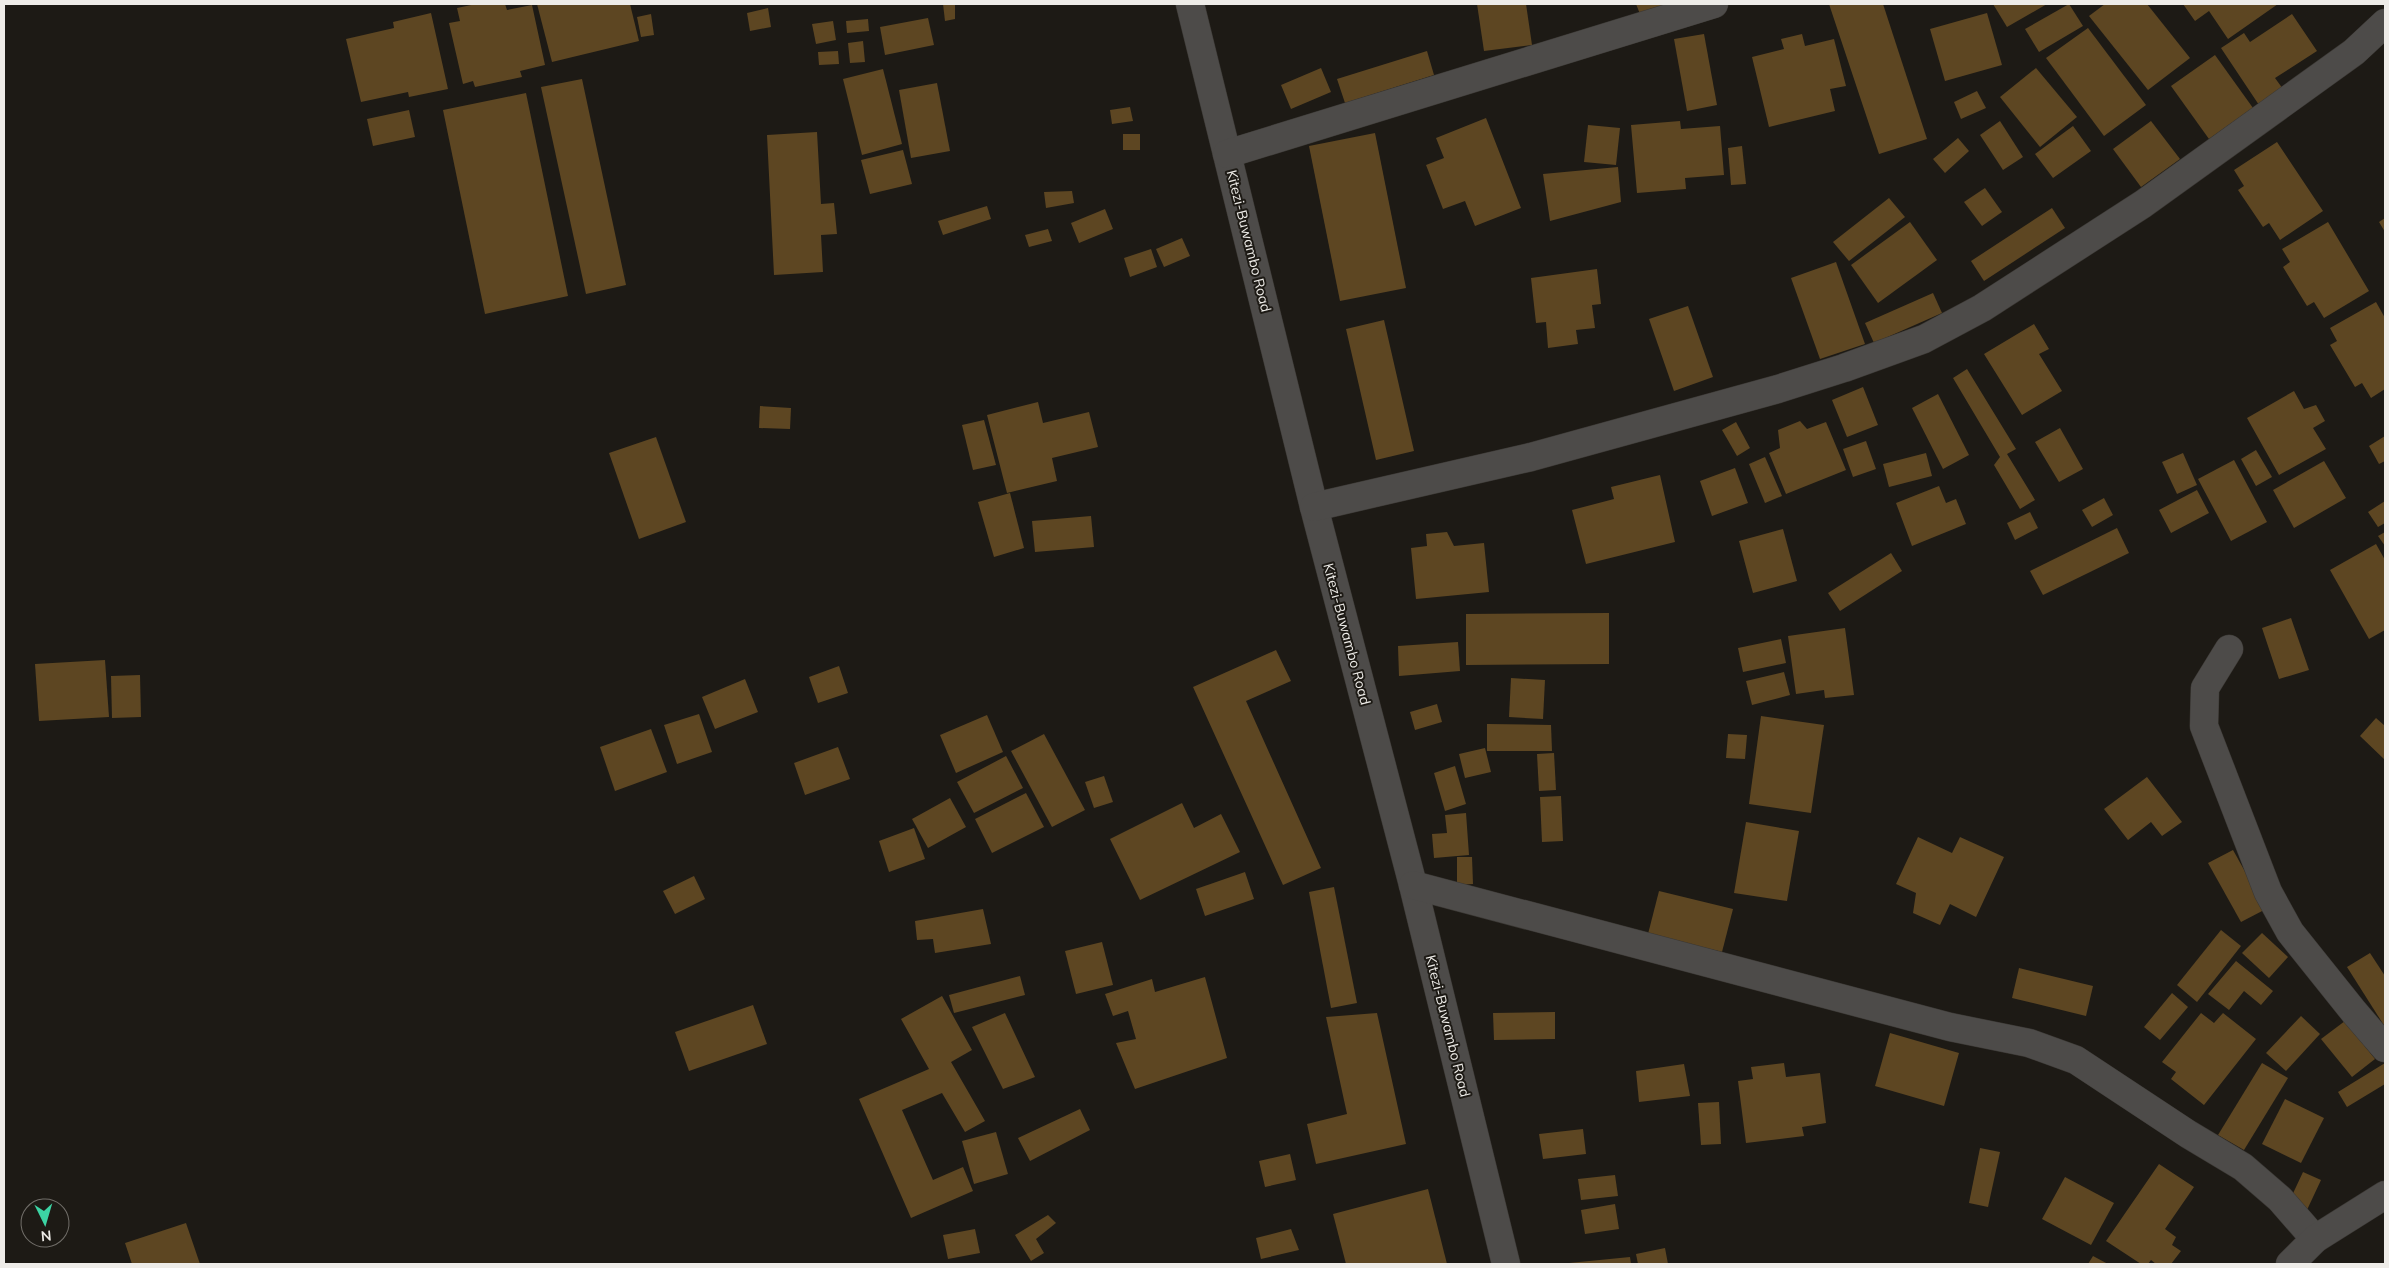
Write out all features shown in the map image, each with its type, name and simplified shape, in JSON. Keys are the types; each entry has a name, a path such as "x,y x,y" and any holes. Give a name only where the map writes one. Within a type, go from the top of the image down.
{"street":[{"name":"Kitezi-Buwambo Road","path":"1190,4 1314,507 1414,885 1506,1264"},
{"path":"1227,154 1714,4"},
{"path":"1314,507 1532,457 1778,389 1844,368 1924,339 1982,308 2143,204 2354,52 2385,23"},
{"path":"2229,649 2205,688 2204,726 2268,892 2290,932 2385,1048"},
{"path":"1414,885 1950,1027 2029,1043 2076,1060 2188,1134 2243,1167 2280,1199 2315,1239"},
{"path":"2290,1264 2315,1239 2385,1195"}],"building":[{"path":"476,4 505,4 507,10 532,5 545,65 520,71 522,77 475,87 473,81 463,84 449,23 460,21 457,8"},
{"path":"537,4 630,4 639,41 552,62"},
{"path":"943,4 955,4 955,19 945,21"},
{"path":"1477,4 1526,4 1532,45 1484,51"},
{"path":"1636,4 1669,4 1640,14"},
{"path":"1829,4 1883,4 1927,139 1879,154"},
{"path":"1993,4 2047,4 2007,27"},
{"path":"2069,4 2083,26 2039,52 2025,29"},
{"path":"2105,4 2147,4 2190,58 2148,90 2089,16"},
{"path":"2183,4 2278,4 2228,39 2209,11 2195,21"},
{"path":"768,8 771,27 750,31 747,13"},
{"path":"431,13 448,89 409,97 408,92 361,102 346,39 394,28 393,22"},
{"path":"1987,13 2002,65 1945,81 1930,29"},
{"path":"651,14 654,35 641,37 637,17"},
{"path":"2292,14 2317,51 2275,78 2283,89 2259,105 2221,48 2244,33 2250,42"},
{"path":"928,18 934,45 885,55 880,27"},
{"path":"868,19 869,31 847,33 846,21"},
{"path":"833,21 836,40 816,44 812,24"},
{"path":"2088,28 2146,105 2104,136 2046,58"},
{"path":"1704,34 1717,105 1687,111 1674,39"},
{"path":"1802,34 1805,46 1834,39 1846,86 1830,89 1835,111 1769,127 1752,57 1784,49 1781,39"},
{"path":"863,41 865,62 850,63 848,43"},
{"path":"838,51 839,64 819,65 818,52"},
{"path":"1427,51 1434,75 1345,103 1337,79"},
{"path":"2215,55 2253,108 2209,139 2171,86"},
{"path":"1321,68 1331,92 1291,109 1281,85"},
{"path":"2036,68 2077,117 2040,147 2000,97"},
{"path":"883,69 902,144 862,155 843,79"},
{"path":"582,79 626,285 586,294 541,87"},
{"path":"937,83 950,151 911,158 899,90"},
{"path":"1977,91 1986,108 1961,119 1954,102"},
{"path":"526,93 568,296 485,314 443,110"},
{"path":"1130,107 1133,121 1112,124 1110,110"},
{"path":"409,110 415,137 373,146 367,119"},
{"path":"1486,118 1521,208 1475,226 1465,201 1443,209 1426,165 1444,158 1436,138"},
{"path":"1680,121 1681,129 1720,126 1724,175 1685,178 1686,189 1637,193 1631,125"},
{"path":"2000,121 2023,157 2003,170 1980,135"},
{"path":"2151,121 2180,159 2141,187 2113,149"},
{"path":"1588,125 1620,128 1616,165 1584,162"},
{"path":"2073,126 2091,151 2053,178 2035,154"},
{"path":"817,132 821,204 834,203 837,234 821,235 823,272 774,275 767,135"},
{"path":"1375,133 1406,288 1340,301 1309,146"},
{"path":"1123,134 1140,134 1140,150 1123,150"},
{"path":"1958,138 1969,151 1945,173 1933,159"},
{"path":"2277,142 2323,211 2280,240 2269,223 2263,227 2238,190 2244,186 2234,170"},
{"path":"1742,146 1746,184 1731,185 1728,148"},
{"path":"903,150 912,184 870,194 861,160"},
{"path":"1618,167 1621,202 1550,221 1543,174"},
{"path":"1985,188 2002,212 1982,226 1964,202"},
{"path":"1072,191 1074,203 1046,208 1044,192"},
{"path":"1889,198 1905,217 1849,261 1833,242"},
{"path":"987,206 991,219 943,235 938,221"},
{"path":"2052,208 2065,228 1984,281 1971,261"},
{"path":"1105,209 1113,229 1079,243 1071,223"},
{"path":"2385,218 2385,232 2379,222"},
{"path":"1910,222 1937,260 1878,303 1851,265"},
{"path":"2328,222 2369,291 2324,318 2314,302 2307,306 2283,267 2290,262 2282,249"},
{"path":"1048,229 1052,241 1029,247 1025,235"},
{"path":"1182,238 1190,256 1164,267 1156,249"},
{"path":"1151,249 1157,267 1130,277 1124,258"},
{"path":"1836,262 1865,344 1820,359 1791,278"},
{"path":"1597,269 1601,304 1592,305 1595,328 1576,330 1578,344 1548,348 1546,322 1536,323 1531,278"},
{"path":"1933,293 1942,313 1874,343 1865,323"},
{"path":"2376,302 2385,318 2385,389 2371,398 2362,383 2355,387 2330,345 2337,341 2330,328"},
{"path":"1688,306 1713,377 1674,391 1649,319"},
{"path":"1384,320 1414,451 1376,460 1346,329"},
{"path":"2034,324 2049,349 2039,354 2062,391 2022,415 1984,354"},
{"path":"1967,369 2016,449 2007,454 2035,500 2020,509 1994,465 2000,457 1953,378"},
{"path":"1863,387 1878,425 1847,437 1832,400"},
{"path":"2294,391 2304,409 2316,405 2325,421 2313,428 2326,449 2279,475 2247,418"},
{"path":"1938,394 1969,455 1943,469 1912,408"},
{"path":"1038,402 1043,423 1089,412 1098,447 1052,458 1057,481 1007,493 987,415"},
{"path":"760,406 791,408 790,429 759,428"},
{"path":"984,420 996,465 973,470 962,425"},
{"path":"1800,421 1807,429 1826,422 1846,470 1786,494 1769,453 1780,448 1778,430"},
{"path":"1736,422 1750,448 1737,456 1722,430"},
{"path":"2060,428 2083,469 2059,482 2035,442"},
{"path":"2385,436 2385,461 2379,464 2369,446"},
{"path":"656,437 686,522 639,539 609,453"},
{"path":"1866,441 1876,469 1853,477 1843,449"},
{"path":"2256,450 2272,477 2256,486 2241,459"},
{"path":"1926,453 1932,476 1889,487 1883,464"},
{"path":"2183,453 2197,485 2177,494 2162,462"},
{"path":"1765,457 1782,496 1765,503 1749,464"},
{"path":"2234,460 2267,522 2231,541 2198,479"},
{"path":"2324,461 2346,498 2294,528 2273,490"},
{"path":"1735,468 1748,503 1712,516 1700,481"},
{"path":"1660,475 1675,542 1586,564 1572,510 1614,499 1611,487"},
{"path":"1939,486 1946,503 1956,499 1966,524 1912,546 1896,503"},
{"path":"2197,490 2209,513 2171,533 2159,510"},
{"path":"1010,493 1024,548 994,557 978,502"},
{"path":"2104,498 2113,515 2092,527 2082,510"},
{"path":"2385,501 2385,523 2378,527 2368,512"},
{"path":"2030,512 2038,528 2015,540 2007,523"},
{"path":"1091,516 1094,547 1035,552 1032,521"},
{"path":"2117,528 2129,553 2043,595 2030,571"},
{"path":"1783,529 1797,581 1753,593 1739,541"},
{"path":"1447,532 1454,546 1484,543 1489,592 1416,599 1411,548 1427,546 1426,534"},
{"path":"2385,532 2385,546 2378,536"},
{"path":"2376,544 2385,560 2385,630 2369,639 2330,570"},
{"path":"1891,553 1902,571 1840,611 1828,593"},
{"path":"1609,613 1609,664 1466,665 1466,614"},
{"path":"2291,618 2309,670 2279,679 2262,628"},
{"path":"1845,628 1854,695 1825,698 1824,690 1796,694 1788,636"},
{"path":"1781,639 1786,663 1743,672 1738,648"},
{"path":"1458,642 1460,671 1399,676 1398,646"},
{"path":"1276,650 1291,681 1246,701 1321,868 1283,885 1193,687"},
{"path":"105,660 109,717 39,721 35,664"},
{"path":"839,666 848,693 818,703 809,677"},
{"path":"1784,672 1790,695 1752,705 1746,681"},
{"path":"140,675 141,717 112,718 111,676"},
{"path":"1511,678 1545,680 1543,719 1509,717"},
{"path":"745,679 758,712 715,729 702,697"},
{"path":"1437,704 1442,722 1415,730 1410,712"},
{"path":"699,714 712,752 677,764 664,725"},
{"path":"987,715 1003,752 956,773 940,735"},
{"path":"1761,716 1824,725 1811,813 1749,804"},
{"path":"2376,718 2385,726 2385,760 2360,736"},
{"path":"1487,724 1551,725 1552,751 1487,751"},
{"path":"651,729 667,772 615,791 600,747"},
{"path":"1044,734 1085,810 1052,827 1011,751"},
{"path":"1728,734 1747,735 1745,759 1726,758"},
{"path":"838,747 850,779 805,795 794,763"},
{"path":"1485,748 1491,772 1465,778 1459,754"},
{"path":"1554,753 1556,790 1539,791 1537,754"},
{"path":"1006,756 1023,788 974,813 957,782"},
{"path":"1455,766 1466,804 1445,811 1434,773"},
{"path":"1104,776 1113,802 1094,808 1085,782"},
{"path":"2147,777 2182,822 2162,836 2151,822 2128,840 2104,809"},
{"path":"1026,793 1044,827 992,853 975,819"},
{"path":"1561,796 1563,841 1542,842 1540,797"},
{"path":"950,798 966,827 928,848 912,819"},
{"path":"1182,803 1194,828 1221,814 1240,852 1140,900 1110,839"},
{"path":"1466,813 1469,855 1434,858 1432,834 1447,833 1445,815"},
{"path":"1746,822 1799,831 1787,901 1734,893"},
{"path":"914,828 925,859 889,872 879,841"},
{"path":"1918,837 1952,853 1960,837 2004,857 1976,917 1950,904 1940,925 1913,913 1916,893 1896,884"},
{"path":"2233,850 2266,909 2241,922 2208,863"},
{"path":"1457,857 1472,857 1473,884 1457,885"},
{"path":"1245,872 1254,899 1205,916 1196,889"},
{"path":"694,876 705,899 675,914 663,891"},
{"path":"1334,887 1357,1003 1331,1008 1309,892"},
{"path":"1659,891 1733,909 1722,952 1648,934"},
{"path":"983,909 991,944 935,953 933,939 917,940 915,921"},
{"path":"2221,930 2241,946 2197,1002 2177,985"},
{"path":"2262,933 2288,957 2269,978 2242,953"},
{"path":"1102,942 1113,985 1076,994 1065,951"},
{"path":"2370,953 2385,976 2385,1027 2347,967"},
{"path":"2236,961 2273,991 2261,1005 2244,991 2229,1010 2208,994"},
{"path":"2019,968 2093,986 2086,1016 2012,998"},
{"path":"1020,976 1025,995 954,1013 949,995"},
{"path":"1205,977 1227,1058 1135,1089 1116,1043 1136,1039 1128,1011 1113,1016 1105,994 1152,979 1155,992"},
{"path":"2172,993 2188,1007 2160,1040 2144,1027"},
{"path":"942,996 972,1050 951,1062 985,1121 965,1132 942,1093 902,1110 933,1180 963,1167 973,1191 911,1218 859,1099 929,1069 901,1019"},
{"path":"753,1005 767,1044 689,1071 675,1032"},
{"path":"1555,1012 1555,1039 1494,1040 1493,1013"},
{"path":"1005,1013 1035,1077 1003,1089 972,1027"},
{"path":"1377,1013 1406,1144 1316,1164 1307,1124 1347,1114 1326,1017"},
{"path":"2201,1013 2214,1023 2223,1013 2256,1039 2204,1105 2171,1079 2176,1072 2162,1062"},
{"path":"2301,1016 2320,1034 2286,1071 2266,1053"},
{"path":"2345,1021 2375,1059 2352,1077 2321,1039"},
{"path":"1890,1033 1959,1053 1944,1106 1875,1086"},
{"path":"1784,1063 1786,1077 1820,1073 1826,1123 1802,1127 1804,1136 1746,1143 1738,1081 1753,1079 1751,1067"},
{"path":"2262,1063 2288,1078 2244,1150 2218,1135"},
{"path":"2385,1063 2385,1084 2347,1107 2338,1092"},
{"path":"1684,1064 1690,1096 1639,1102 1636,1071"},
{"path":"2285,1099 2324,1118 2301,1163 2262,1144"},
{"path":"1719,1102 1721,1144 1701,1145 1698,1103"},
{"path":"1080,1109 1090,1130 1030,1161 1018,1138"},
{"path":"1583,1129 1586,1154 1543,1159 1539,1134"},
{"path":"996,1132 1008,1174 974,1184 962,1141"},
{"path":"1980,1148 2000,1152 1988,1207 1969,1203"},
{"path":"1290,1154 1296,1180 1265,1187 1259,1161"},
{"path":"2159,1164 2194,1187 2165,1229 2176,1237 2172,1245 2181,1251 2171,1264 2156,1264 2151,1260 2148,1264 2141,1264 2106,1241"},
{"path":"2303,1172 2321,1180 2306,1212 2288,1204"},
{"path":"1615,1175 1618,1196 1581,1200 1578,1179"},
{"path":"2065,1177 2114,1203 2091,1245 2042,1219"},
{"path":"1428,1189 1447,1264 1346,1264 1333,1214"},
{"path":"1615,1204 1619,1229 1585,1234 1581,1210"},
{"path":"1048,1215 1056,1223 1036,1239 1044,1253 1031,1261 1015,1235"},
{"path":"186,1223 200,1264 132,1264 125,1243"},
{"path":"975,1229 980,1253 948,1259 943,1235"},
{"path":"1291,1229 1299,1250 1261,1259 1256,1238"},
{"path":"1665,1248 1668,1264 1638,1264 1636,1254"},
{"path":"2093,1256 2108,1264 2088,1264"},
{"path":"1630,1257 1631,1264 1569,1264 1569,1263"}]}
